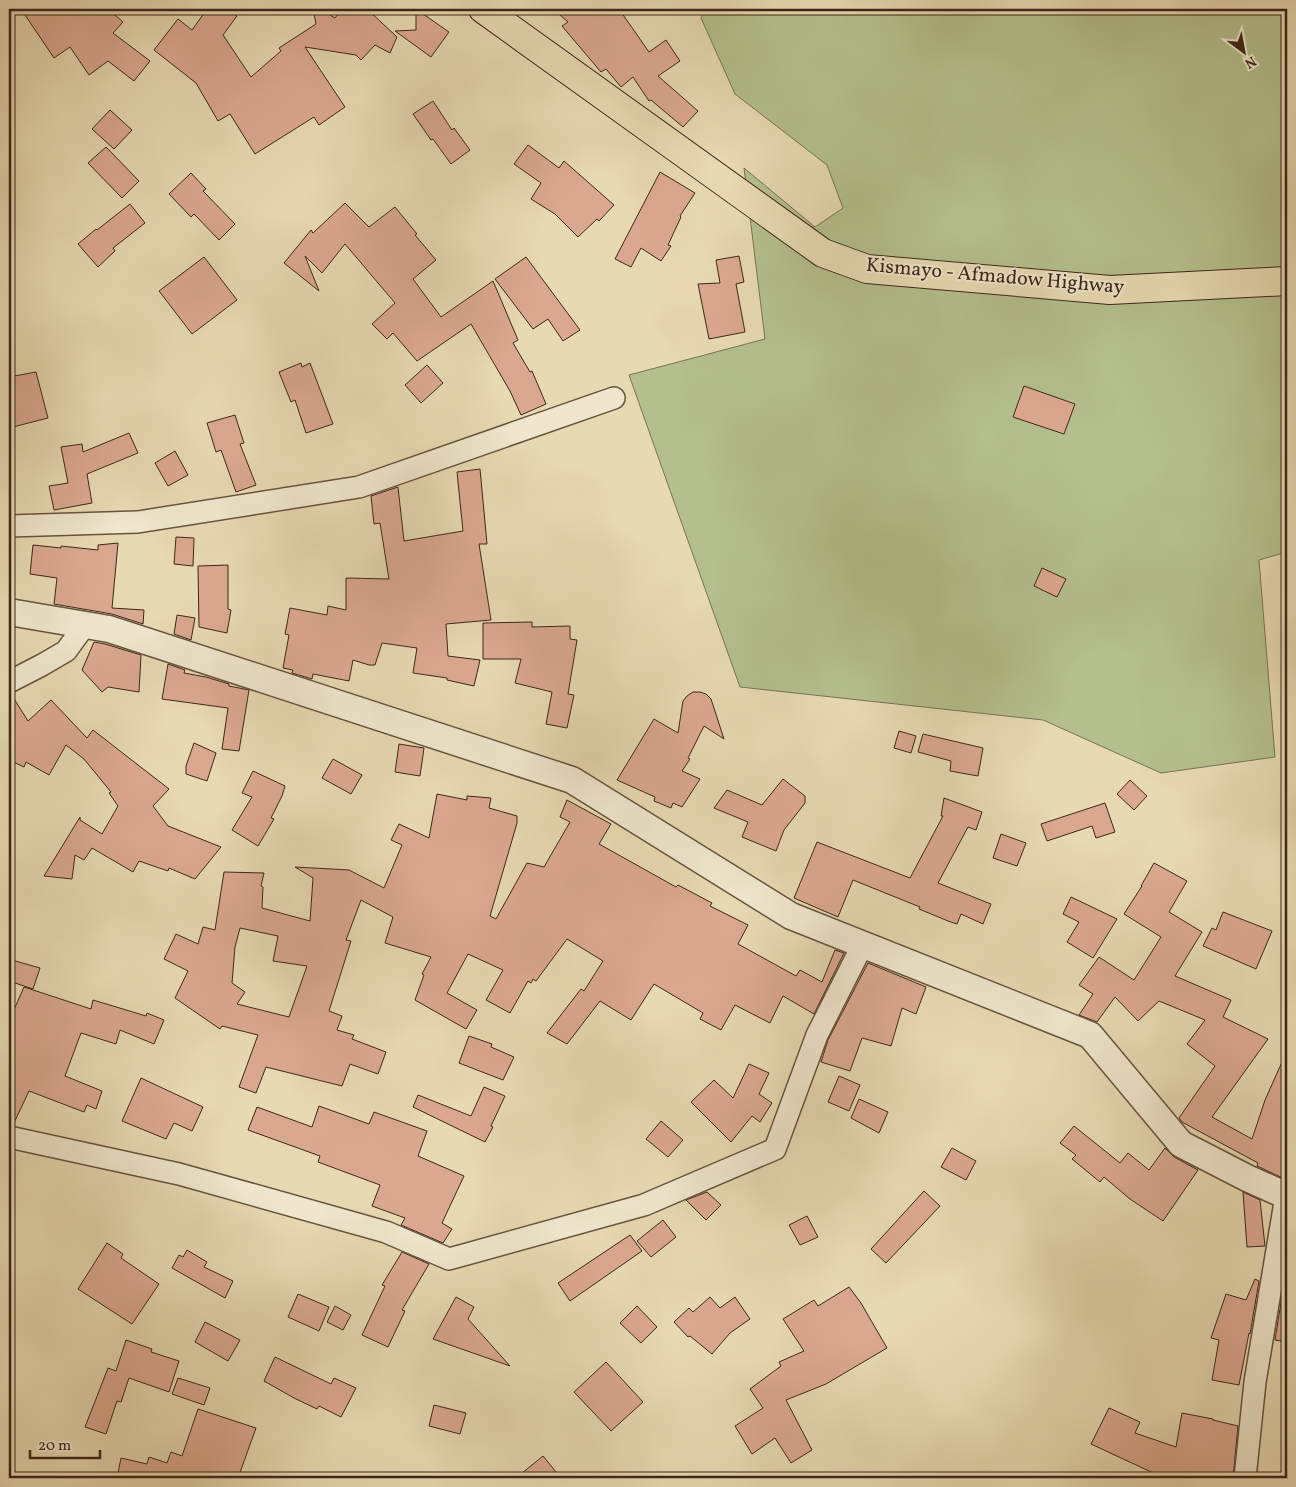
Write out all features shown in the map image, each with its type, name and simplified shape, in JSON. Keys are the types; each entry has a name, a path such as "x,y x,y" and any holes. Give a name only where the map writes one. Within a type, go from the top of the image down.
{"main road":[{"name":"Kismayo - Afmadow Highway","path":"484,9 823,253 867,269 1110,290 1287,281"}],"street":[{"path":"9,526 138,522 359,486 614,398"},
{"path":"9,612 118,632 572,780 791,916 1090,1035 1180,1144 1287,1196 1255,1382 1245,1478"},
{"path":"9,682 42,666 66,651 85,625"},
{"path":"9,1137 179,1174 386,1232 449,1259 644,1205 775,1149 818,1034 863,944"}],"green space":[{"path":"705,9 1287,9 1287,552 1259,560 1275,757 1161,773 1043,720 740,687 629,375 765,339 744,168 815,227 843,208 827,165 735,94 701,18"}],"building":[{"path":"21,9 108,9 123,22 113,33 150,61 134,81 108,61 89,75 70,47 54,58"},
{"path":"207,9 227,9 237,16 223,35 251,77 281,51 279,48 316,24 313,9 320,9 335,18 342,9 367,9 397,37 390,53 375,45 361,60 356,55 305,47 345,107 319,125 314,117 255,154 230,114 218,121 196,83 154,50 178,19 192,30"},
{"path":"416,9 449,32 431,57 395,31 416,30"},
{"path":"553,9 619,9 649,52 666,40 680,61 658,76 698,111 683,127 651,100 649,101 633,77 621,87 606,69 601,72 562,26 568,22"},
{"path":"433,101 452,130 454,128 470,150 451,164 413,114"},
{"path":"110,110 132,130 114,149 92,129"},
{"path":"528,145 559,168 564,161 614,205 599,221 597,219 578,237 555,214 531,199 541,183 514,164"},
{"path":"106,147 139,181 122,198 88,163"},
{"path":"660,172 695,193 680,216 668,245 671,246 661,261 641,248 631,267 615,259"},
{"path":"191,173 206,189 203,191 235,224 219,240 194,214 191,217 169,194"},
{"path":"345,203 369,227 395,207 436,260 413,279 441,317 493,281 518,340 513,343 530,372 532,371 546,404 521,415 510,391 471,324 417,361 393,333 387,339 372,324 395,303 345,244 322,273 305,256 319,291 284,263 311,230 313,233"},
{"path":"130,204 145,223 113,248 115,251 98,267 78,244"},
{"path":"739,256 744,282 736,284 745,332 709,339 698,284 720,283 716,260"},
{"path":"204,257 237,300 192,334 159,291"},
{"path":"526,257 580,330 563,341 548,319 533,329 495,279"},
{"path":"301,363 302,367 310,363 333,424 306,433 295,400 291,402 279,372"},
{"path":"427,365 443,383 421,403 405,385"},
{"path":"36,372 48,418 9,428 9,377"},
{"path":"1024,386 1075,404 1064,434 1013,417"},
{"path":"235,415 244,443 240,444 256,485 236,492 221,450 216,452 207,423"},
{"path":"129,433 138,453 87,474 92,503 54,510 49,486 68,483 61,447 82,444 83,452"},
{"path":"175,451 188,475 168,486 155,463"},
{"path":"480,469 487,544 479,544 491,620 446,624 448,656 480,660 474,686 447,680 447,678 413,673 417,648 382,643 375,665 353,660 349,681 313,674 312,679 292,673 293,670 283,668 289,635 285,634 290,608 327,615 328,606 346,610 346,578 389,579 380,523 374,524 371,496 398,487 404,541 463,531 457,472"},
{"path":"176,537 194,538 193,566 174,564"},
{"path":"118,543 112,608 144,610 143,624 112,614 54,604 57,578 30,574 33,545 98,550 98,545"},
{"path":"228,565 228,609 231,610 227,633 199,627 198,566"},
{"path":"1042,568 1066,579 1057,597 1034,586"},
{"path":"177,615 195,618 191,640 174,634"},
{"path":"532,622 532,627 570,626 570,639 577,640 568,694 574,695 567,728 546,724 552,692 515,683 521,659 483,659 483,623"},
{"path":"94,642 141,655 139,692 108,687 102,692 82,670"},
{"path":"168,664 185,670 184,673 206,677 229,684 229,686 249,690 239,751 222,749 228,708 162,699"},
{"path":"693,692 706,694 711,699 724,739 704,726 688,758 690,759 682,771 700,779 682,807 673,803 671,808 654,801 655,797 617,780 654,719 678,733 683,701"},
{"path":"9,694 11,694 28,721 51,700 87,738 93,730 169,789 153,806 168,826 221,847 195,879 169,868 168,871 139,861 133,872 92,848 84,860 75,855 72,879 44,876 80,817 80,820 102,834 118,806 109,793 111,792 84,759 66,745 49,775 26,762 24,767 9,760"},
{"path":"899,731 916,736 911,753 894,748"},
{"path":"923,734 983,748 978,776 950,771 951,761 918,752"},
{"path":"194,743 216,753 207,781 186,774 186,766"},
{"path":"399,744 424,748 420,776 395,772"},
{"path":"333,759 362,775 351,794 322,778"},
{"path":"253,771 285,786 271,818 274,819 258,846 232,830 252,797 242,793"},
{"path":"783,779 805,796 805,803 784,830 776,851 742,837 748,822 714,808 727,790 762,805"},
{"path":"1130,780 1147,796 1134,810 1117,794"},
{"path":"437,794 467,800 467,796 491,798 489,808 517,816 517,823 490,916 496,919 527,863 544,867 570,822 560,817 567,800 611,824 599,844 676,887 678,885 712,903 710,906 748,925 738,944 796,976 800,970 822,982 835,950 844,953 814,1014 783,996 770,1023 735,1005 721,1030 700,1019 703,1013 654,984 631,1020 600,1001 567,1044 547,1033 581,989 584,991 603,961 567,939 536,981 533,979 531,983 528,981 510,1013 486,1000 503,970 468,954 447,993 477,1010 466,1029 415,1000 424,975 422,974 431,957 385,943 393,917 361,900 346,940 351,941 329,1011 342,1016 337,1030 354,1035 352,1039 386,1052 378,1074 350,1064 342,1086 266,1067 256,1093 239,1087 258,1035 222,1026 220,1029 175,998 188,971 164,959 176,934 198,944 203,927 215,930 224,872 264,873 261,886 263,887 262,908 310,921 313,878 295,867 349,870 384,888 402,845 391,840 399,824 429,838","holes":["240,928 278,936 273,961 307,966 289,1017 237,1004 245,992 232,983 235,947"]},
{"path":"944,798 982,812 976,830 968,827 938,883 991,904 983,924 961,914 957,924 948,921 919,909 920,907 853,880 838,917 794,898 817,842 910,878 943,816 941,816"},
{"path":"1105,803 1115,832 1096,838 1092,826 1047,841 1041,824"},
{"path":"1001,834 1026,843 1017,866 993,858"},
{"path":"1154,863 1187,881 1169,912 1202,932 1175,976 1231,1000 1223,1017 1268,1039 1212,1117 1252,1139 1265,1100 1287,1051 1287,1180 1257,1166 1258,1163 1182,1122 1179,1118 1215,1066 1187,1044 1205,1020 1159,1001 1138,1021 1115,997 1097,1022 1079,1015 1093,994 1079,985 1099,957 1134,980 1161,937 1124,914"},
{"path":"1071,897 1117,919 1093,958 1067,942 1079,922 1063,914"},
{"path":"1223,912 1272,931 1256,969 1203,946 1212,928 1216,930"},
{"path":"12,960 40,968 33,989 9,981 9,969"},
{"path":"868,963 926,987 916,1014 902,1008 891,1046 862,1038 850,1071 821,1062 828,1040"},
{"path":"24,987 91,1009 93,1000 146,1016 147,1013 164,1020 154,1044 120,1030 116,1044 81,1033 65,1076 102,1091 96,1109 87,1105 84,1112 29,1091 13,1125 9,1125 9,1021"},
{"path":"469,1036 492,1044 491,1047 514,1057 503,1080 459,1063"},
{"path":"749,1064 769,1073 759,1094 772,1103 760,1122 752,1116 731,1142 691,1102 714,1080 733,1098"},
{"path":"839,1076 860,1085 849,1111 828,1102"},
{"path":"141,1078 203,1107 192,1131 174,1123 166,1139 122,1121"},
{"path":"484,1087 505,1096 485,1142 413,1107 418,1095 471,1116"},
{"path":"859,1099 888,1112 879,1133 851,1118"},
{"path":"319,1106 369,1124 374,1112 427,1131 418,1156 464,1176 442,1223 452,1229 443,1243 401,1225 405,1218 372,1206 380,1185 318,1162 320,1156 248,1130 257,1107 312,1127"},
{"path":"661,1121 683,1140 668,1157 646,1139"},
{"path":"1074,1126 1120,1163 1128,1153 1149,1170 1165,1148 1174,1157 1198,1170 1163,1221 1130,1199 1104,1177 1100,1182 1072,1159 1076,1155 1060,1143"},
{"path":"952,1148 976,1161 966,1180 941,1167"},
{"path":"924,1191 940,1206 886,1263 871,1249"},
{"path":"707,1192 721,1205 706,1220 686,1200"},
{"path":"1243,1192 1260,1200 1265,1246 1247,1247"},
{"path":"807,1216 818,1237 800,1245 789,1225"},
{"path":"663,1220 676,1237 651,1257 637,1241"},
{"path":"630,1235 642,1251 570,1301 558,1283"},
{"path":"107,1243 123,1254 121,1258 159,1284 132,1324 78,1289"},
{"path":"187,1250 207,1262 204,1267 233,1281 225,1298 172,1268 179,1255 183,1257"},
{"path":"402,1252 429,1264 402,1310 405,1311 388,1347 362,1335 385,1286 382,1285"},
{"path":"1255,1279 1259,1281 1239,1385 1212,1380 1219,1340 1211,1338 1226,1294 1246,1300"},
{"path":"849,1287 861,1303 887,1348 826,1384 786,1400 812,1450 791,1463 775,1438 752,1454 735,1426 763,1408 750,1389 781,1366 779,1362 804,1351 783,1319 814,1300 818,1306"},
{"path":"1283,1290 1287,1292 1287,1318 1281,1341 1275,1340"},
{"path":"298,1294 329,1307 319,1331 288,1317"},
{"path":"456,1297 474,1307 468,1319 510,1366 433,1339"},
{"path":"710,1297 720,1308 735,1297 750,1319 730,1333 712,1354 690,1336 688,1337 674,1322 689,1308 693,1312"},
{"path":"335,1306 351,1315 343,1330 327,1322"},
{"path":"637,1306 657,1327 641,1343 620,1323"},
{"path":"205,1322 240,1340 228,1361 195,1342"},
{"path":"126,1340 152,1349 151,1352 179,1361 169,1392 129,1378 121,1402 117,1401 106,1434 85,1427 108,1368 116,1371"},
{"path":"275,1357 331,1384 334,1378 356,1388 341,1417 319,1406 317,1409 264,1381"},
{"path":"606,1362 643,1402 611,1431 574,1392"},
{"path":"178,1378 210,1388 204,1405 172,1394"},
{"path":"434,1405 466,1413 460,1434 429,1426"},
{"path":"1109,1408 1140,1422 1135,1433 1176,1447 1182,1413 1238,1426 1233,1478 1164,1478 1091,1444"},
{"path":"198,1409 256,1428 238,1478 117,1478 121,1458 147,1464 149,1457 167,1463 171,1452 182,1456"},
{"path":"543,1456 561,1478 516,1478"}]}
